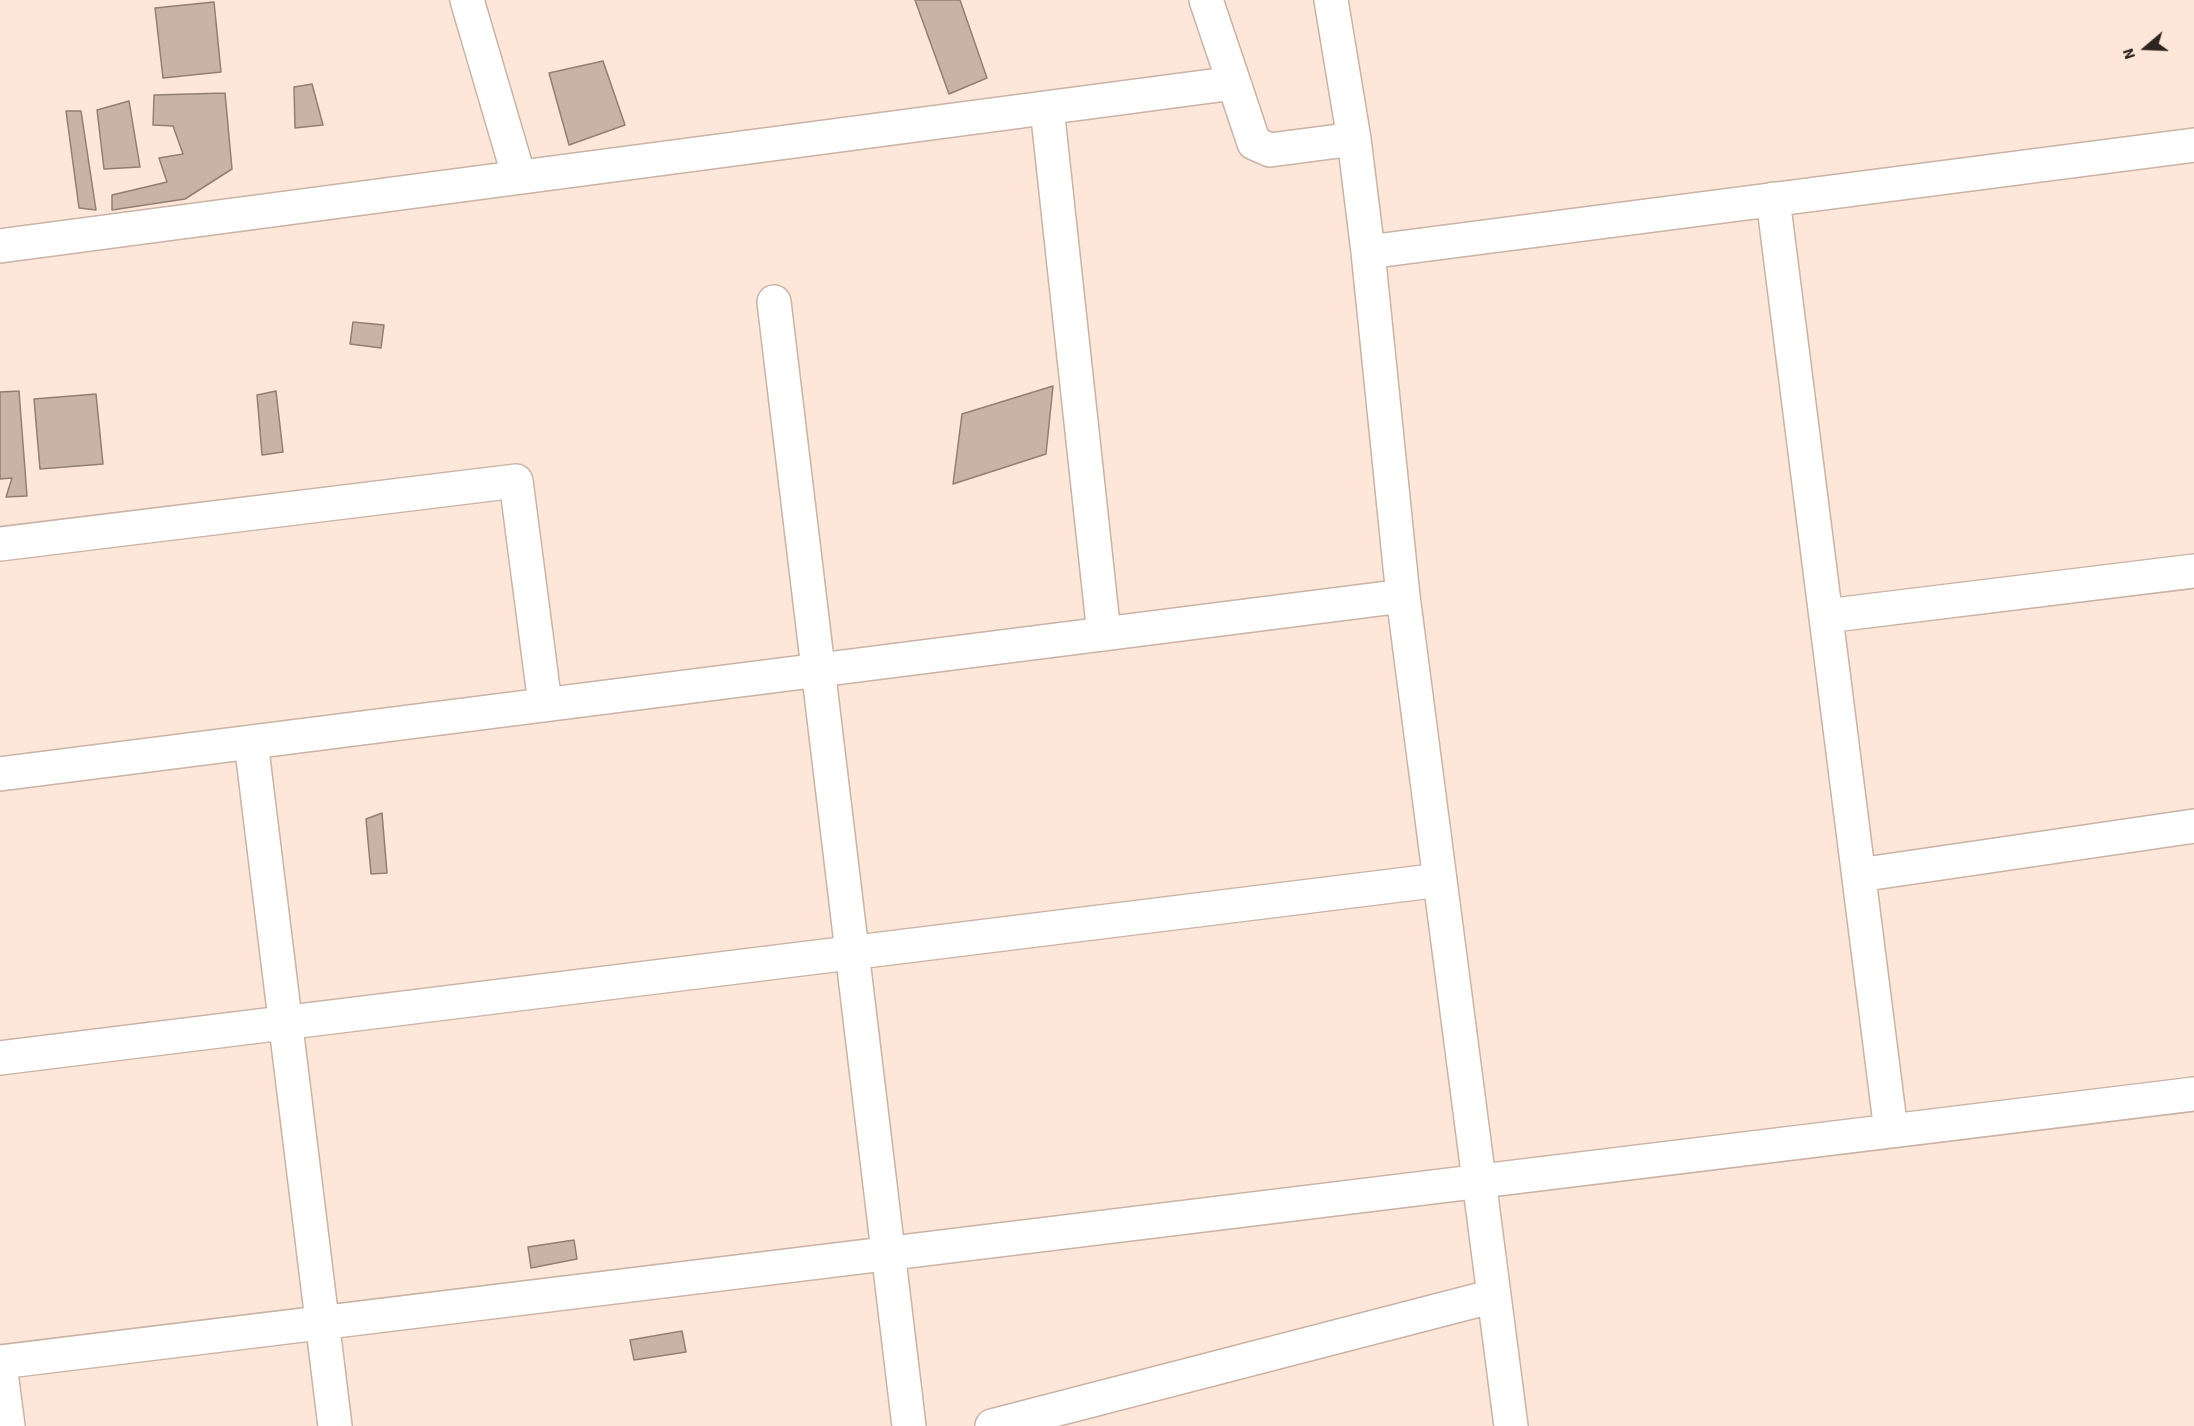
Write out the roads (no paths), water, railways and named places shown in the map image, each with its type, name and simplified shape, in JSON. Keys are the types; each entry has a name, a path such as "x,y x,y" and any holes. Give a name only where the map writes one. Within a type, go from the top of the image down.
{"street":[{"path":"467,0 519,177"},
{"path":"1206,0 1254,143 1270,150 1354,139"},
{"path":"1331,0 1354,139 1368,252 1403,596 1511,1426"},
{"path":"0,246 1234,83"},
{"path":"1047,108 1104,634"},
{"path":"1368,252 2194,145"},
{"path":"1773,199 1891,1131"},
{"path":"774,302 909,1426"},
{"path":"0,544 516,481 545,705"},
{"path":"1826,616 2194,571"},
{"path":"0,774 1403,596"},
{"path":"251,742 335,1426"},
{"path":"1859,875 2194,826"},
{"path":"0,1059 1440,880"},
{"path":"8,1426 0,1364 2194,1094"},
{"path":"992,1426 1494,1296"}]}
